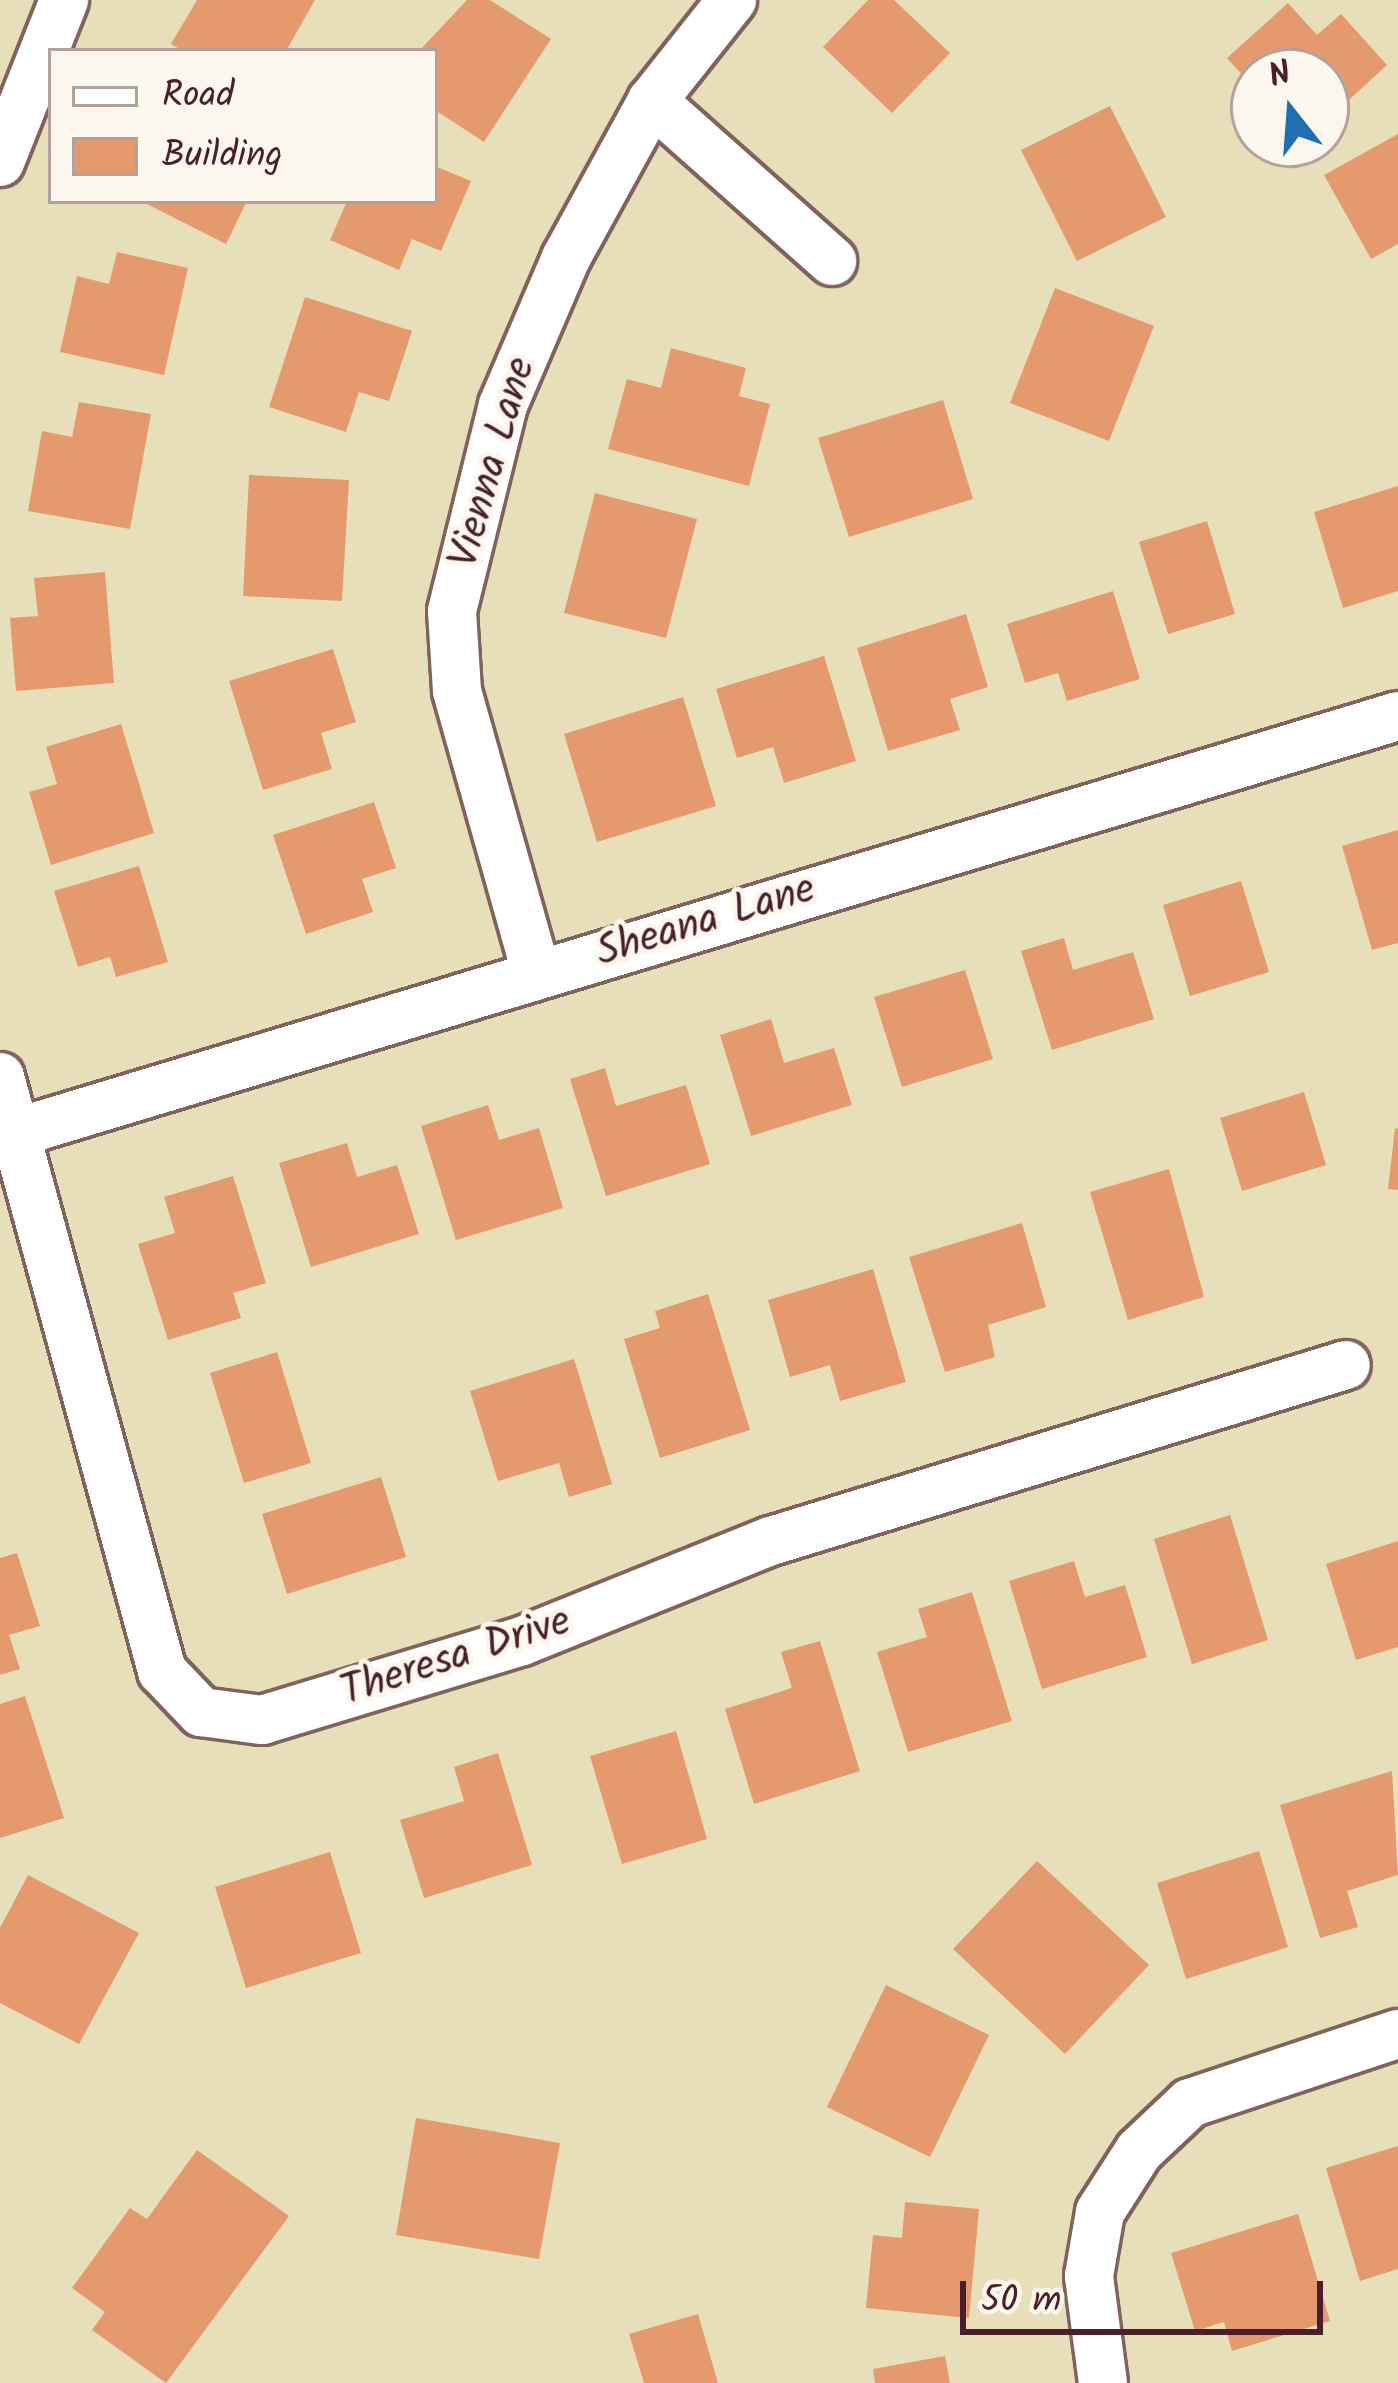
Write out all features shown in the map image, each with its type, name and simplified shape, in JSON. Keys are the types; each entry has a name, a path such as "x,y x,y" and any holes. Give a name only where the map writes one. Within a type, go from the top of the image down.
{"street":[{"path":"0,162 64,0"},
{"name":"Vienna Lane","path":"536,972 457,691 452,611 503,405 652,100 732,0"},
{"path":"652,100 832,261"},
{"name":"Sheana Lane","path":"15,1133 536,972 1398,716"},
{"name":"Theresa Drive","path":"0,1077 162,1671 201,1712 262,1720 500,1648 771,1540 1346,1365"},
{"path":"1103,2383 1089,2276 1100,2212 1139,2151 1190,2103 1398,2034"}],"building":[{"path":"197,0 315,0 288,48 178,48 171,44"},
{"path":"467,0 490,0 551,39 484,142 438,112 438,48 422,48"},
{"path":"868,0 894,0 950,53 892,113 823,47"},
{"path":"1288,3 1317,35 1341,14 1387,65 1350,99 1350,48 1238,48"},
{"path":"1110,106 1166,217 1077,261 1021,150"},
{"path":"1398,134 1398,244 1371,259 1324,175 1350,168 1350,161"},
{"path":"438,167 471,181 441,251 412,239 399,270 330,240 346,204 438,204"},
{"path":"147,204 246,204 226,244"},
{"path":"117,252 188,268 164,375 60,352 77,276 109,284"},
{"path":"1055,288 1154,326 1109,441 1010,403"},
{"path":"305,297 412,331 389,401 359,392 346,432 269,407"},
{"path":"671,348 746,368 739,396 770,404 749,486 608,449 627,379 661,388"},
{"path":"943,400 973,499 849,537 818,438"},
{"path":"79,402 151,414 130,529 28,511 42,431 72,437"},
{"path":"249,475 349,480 342,601 243,596"},
{"path":"1398,486 1398,591 1343,608 1314,512"},
{"path":"595,493 697,519 666,638 564,613"},
{"path":"1207,521 1235,614 1168,634 1139,542"},
{"path":"105,572 114,683 16,691 10,618 38,616 34,578"},
{"path":"1113,591 1140,679 1067,701 1058,673 1025,683 1007,624"},
{"path":"966,614 988,687 950,699 960,730 888,751 857,648"},
{"path":"333,649 356,722 321,733 332,769 263,790 229,681"},
{"path":"824,656 856,761 784,783 773,747 737,758 716,689"},
{"path":"683,697 716,806 597,842 564,734"},
{"path":"121,724 154,833 51,865 29,792 57,784 46,747"},
{"path":"374,802 396,868 362,879 373,912 306,934 273,835"},
{"path":"1398,830 1398,943 1372,950 1342,846"},
{"path":"139,866 168,962 116,977 110,957 78,967 54,891"},
{"path":"1241,881 1269,972 1190,996 1163,905"},
{"path":"1064,938 1073,970 1133,952 1154,1019 1052,1050 1021,951"},
{"path":"965,970 993,1059 902,1087 874,997"},
{"path":"771,1019 784,1063 834,1048 852,1105 751,1136 720,1035"},
{"path":"605,1068 616,1106 686,1085 710,1164 606,1196 570,1079"},
{"path":"1304,1092 1326,1165 1242,1191 1220,1118"},
{"path":"488,1105 499,1140 539,1128 563,1208 456,1240 421,1126"},
{"path":"1398,1129 1398,1190 1388,1189"},
{"path":"347,1143 357,1177 397,1165 419,1234 311,1267 279,1163"},
{"path":"1169,1169 1204,1297 1128,1320 1090,1192"},
{"path":"233,1176 266,1283 233,1293 241,1318 168,1340 138,1244 175,1233 164,1197"},
{"path":"1022,1223 1046,1307 988,1325 995,1357 945,1372 909,1257"},
{"path":"873,1269 906,1382 840,1401 830,1365 790,1377 768,1300"},
{"path":"708,1294 750,1430 660,1458 624,1339 660,1328 655,1311"},
{"path":"277,1352 311,1463 244,1483 210,1373"},
{"path":"574,1359 612,1484 569,1497 559,1463 498,1481 470,1391"},
{"path":"381,1477 406,1557 287,1594 262,1514"},
{"path":"1230,1515 1268,1640 1192,1664 1154,1539"},
{"path":"1398,1541 1398,1647 1356,1660 1326,1564"},
{"path":"17,1553 40,1626 9,1635 20,1669 0,1675 0,1558"},
{"path":"1074,1561 1085,1597 1125,1585 1147,1657 1042,1689 1009,1581"},
{"path":"972,1592 1012,1721 908,1752 877,1652 927,1637 918,1609"},
{"path":"820,1641 860,1771 754,1804 725,1709 792,1688 781,1652"},
{"path":"25,1696 64,1818 0,1838 0,1704"},
{"path":"676,1731 707,1839 622,1864 590,1756"},
{"path":"498,1753 532,1865 424,1898 400,1820 464,1801 454,1767"},
{"path":"1392,1771 1398,1875 1347,1891 1358,1927 1320,1938 1280,1805"},
{"path":"1259,1851 1288,1947 1186,1979 1157,1883"},
{"path":"330,1852 361,1953 246,1988 215,1887"},
{"path":"1037,1861 1149,1965 1065,2054 953,1949"},
{"path":"28,1875 139,1933 79,2044 0,2003 0,1928"},
{"path":"886,1985 989,2035 930,2157 827,2107"},
{"path":"416,2118 560,2143 539,2259 396,2235"},
{"path":"1398,2146 1398,2269 1360,2281 1326,2168"},
{"path":"197,2150 289,2216 166,2383 92,2330 105,2312 72,2288 130,2208 147,2219"},
{"path":"905,2202 979,2209 969,2318 866,2308 873,2235 902,2238"},
{"path":"1298,2214 1330,2321 1232,2351 1224,2322 1195,2331 1171,2253"},
{"path":"698,2314 718,2383 644,2383 629,2334"},
{"path":"945,2356 950,2383 875,2383 873,2369"}]}
